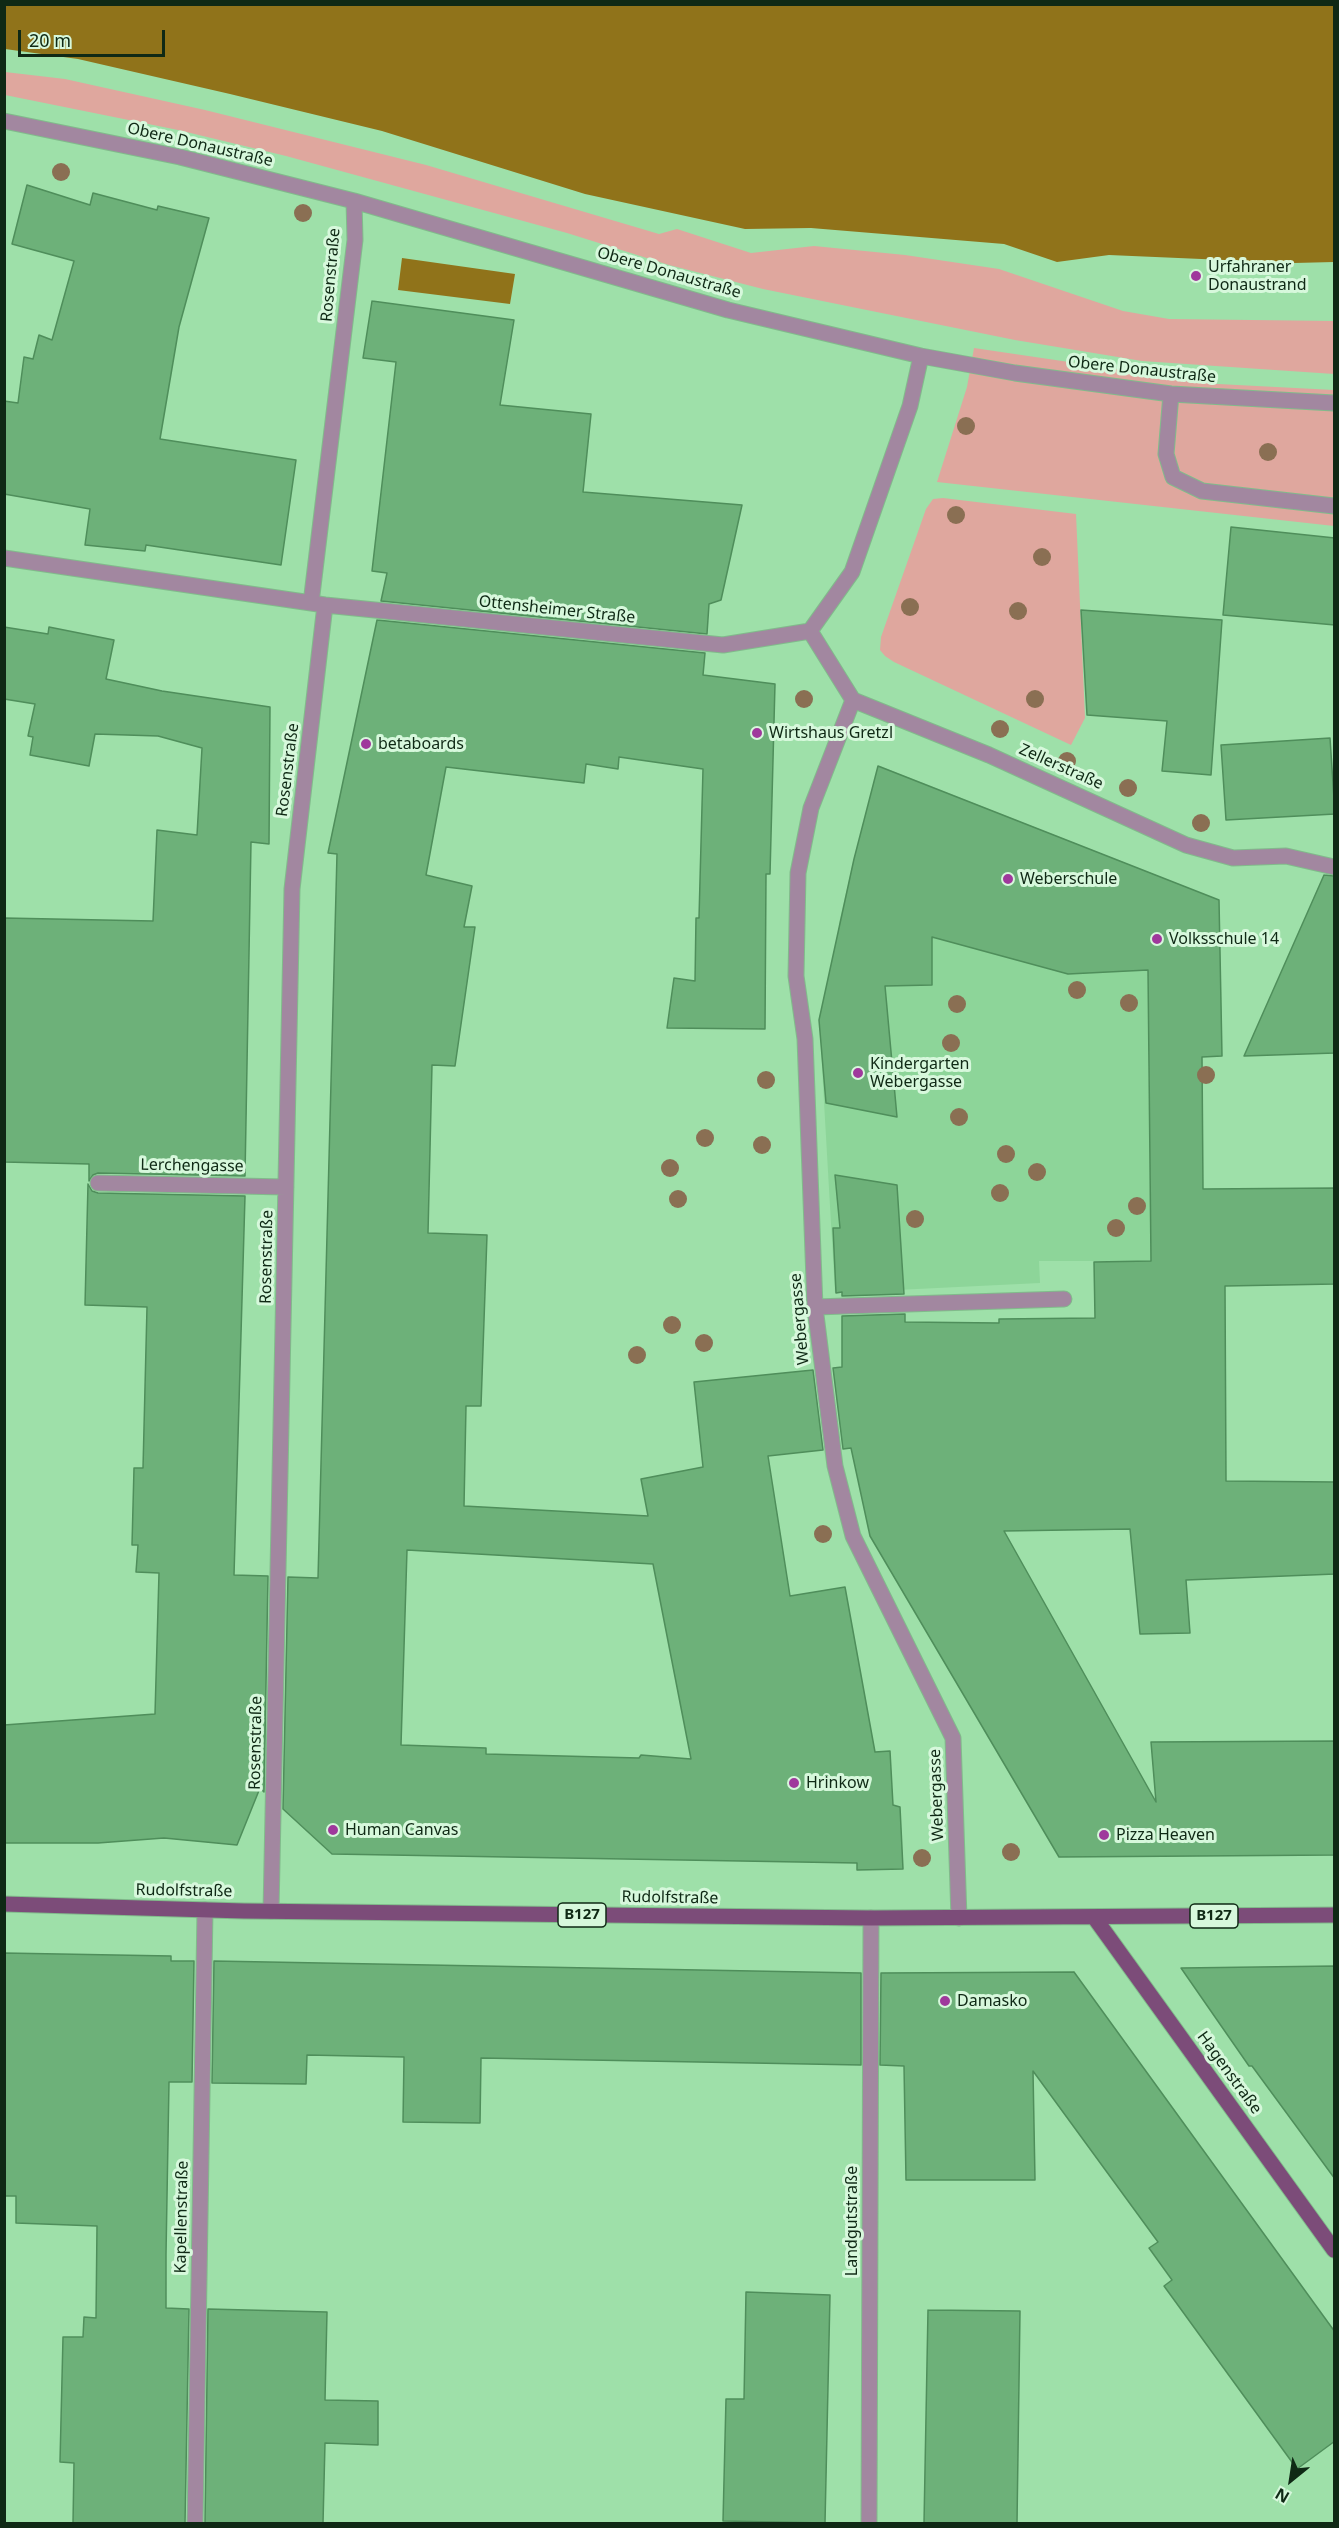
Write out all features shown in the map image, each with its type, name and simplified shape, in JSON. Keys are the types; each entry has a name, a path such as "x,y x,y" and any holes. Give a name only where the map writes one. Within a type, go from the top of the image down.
{"main road":[{"name":"Rudolfstraße","path":"4,1904 205,1910 871,1918 1335,1915"},
{"name":"Hagenstraße","path":"1094,1917 1335,2250"}],"street":[{"name":"Obere Donaustraße","path":"4,121 180,157 354,201 728,309 921,356 1015,373 1171,394 1335,403"},
{"name":"Rosenstraße","path":"271,1911 292,890 355,240 354,201"},
{"path":"853,699 810,631 852,572 910,406 921,356"},
{"path":"1171,394 1166,454 1173,477 1202,491 1335,507"},
{"name":"Ottensheimer Straße","path":"4,558 318,604 723,645 810,631"},
{"name":"Zellerstraße","path":"853,699 1000,759 1186,845 1233,858 1286,856 1335,867"},
{"name":"Webergasse","path":"853,699 811,808 798,873 796,976 805,1039 815,1307 835,1466 853,1536 953,1738 958,1918"},
{"name":"Lerchengasse","path":"98,1183 286,1187"},
{"path":"815,1307 1064,1299"},
{"name":"Kapellenstraße","path":"195,2523 205,1910"},
{"name":"Landgutstraße","path":"869,2523 871,1918"}],"shaded area":[{"path":"5,4 1334,5 1334,262 1294,263 1109,255 1057,262 1004,244 811,228 745,229 585,194 382,131 230,94 78,59 5,49"},
{"path":"5,72 65,79 205,110 426,165 659,234 677,229 751,253 814,246 905,255 999,269 1123,311 1169,319 1334,321 1334,374 1142,361 1015,340 763,289 669,265 567,233 286,156 178,130 5,95"},
{"path":"402,258 515,274 510,304 398,290"},
{"path":"974,348 1218,384 1334,390 1334,526 937,482 967,387"},
{"path":"943,498 1076,514 1085,718 1071,745 894,662 880,650 881,637 926,509 933,499"},
{"path":"880,766 1219,900 1222,1030 1148,1032 1151,1261 1039,1261 1040,1283 835,1293 819,1015 835,1014 839,923 854,858"}],"building":[{"path":"27,185 90,205 93,193 157,210 158,206 209,218 179,327 160,439 296,460 281,565 146,545 145,551 85,545 90,509 4,494 4,401 18,403 24,357 33,359 39,335 52,340 74,261 12,244"},
{"path":"372,301 514,320 500,405 591,414 583,492 742,505 721,600 709,604 707,634 381,601 387,573 372,571 396,362 363,358"},
{"path":"1231,527 1335,538 1335,625 1223,615"},
{"path":"1081,610 1222,620 1211,775 1162,771 1167,721 1087,715"},
{"path":"377,620 705,653 703,675 775,684 770,874 766,874 765,1029 667,1028 674,978 695,981 703,769 619,757 618,769 586,764 584,783 446,767 426,875 472,886 464,927 475,927 455,1066 432,1065 428,1233 487,1235 481,1406 466,1406 464,1506 648,1516 641,1479 703,1467 694,1382 813,1370 823,1450 768,1456 790,1596 845,1587 875,1752 890,1751 893,1805 900,1807 903,1869 857,1870 857,1863 332,1854 283,1809 288,1577 318,1578 337,854 328,853","holes":["407,1550 653,1564 691,1759 641,1755 639,1758 486,1754 486,1748 401,1745"]},
{"path":"4,627 48,634 49,627 114,640 106,679 162,691 270,707 269,844 251,842 245,1176 98,1173 93,1175 89,1181 89,1164 4,1162 4,918 153,921 157,830 197,835 202,748 158,736 95,734 89,766 30,755 33,737 28,736 35,704 4,699"},
{"path":"1330,738 1335,814 1226,820 1221,745"},
{"path":"878,766 1219,900 1222,1056 1202,1057 1203,1189 1335,1188 1335,1284 1225,1286 1226,1481 1335,1482 1335,1574 1186,1580 1190,1633 1140,1634 1130,1529 1004,1531 1156,1802 1151,1742 1335,1741 1335,1855 1059,1857 870,1536 851,1448 843,1449 833,1368 842,1367 842,1316 905,1314 905,1322 999,1323 999,1319 1095,1318 1094,1262 1151,1261 1148,970 1068,974 932,937 932,985 885,986 897,1117 826,1103 819,1020 854,859"},
{"path":"1324,875 1335,876 1335,1053 1244,1056"},
{"path":"835,1175 897,1185 904,1294 842,1296 842,1292 836,1293 833,1228 840,1228"},
{"path":"88,1184 92,1191 98,1193 245,1196 234,1575 268,1576 264,1792 260,1788 237,1845 164,1838 98,1843 4,1843 4,1725 155,1714 159,1573 136,1572 138,1545 132,1545 134,1468 143,1468 147,1307 85,1305"},
{"path":"4,1953 171,1956 171,1961 194,1961 192,2082 169,2082 166,2254 166,2308 189,2309 185,2523 73,2523 74,2463 60,2462 63,2337 83,2337 84,2317 96,2318 97,2226 16,2223 16,2196 4,2196"},
{"path":"214,1961 861,1973 861,2065 481,2058 480,2123 403,2122 404,2057 307,2055 306,2084 212,2083"},
{"path":"1335,1966 1335,2179 1252,2066 1249,2066 1181,1968"},
{"path":"1074,1972 1335,2332 1335,2441 1297,2469 1164,2286 1172,2280 1149,2248 1158,2242 1033,2071 1035,2180 906,2180 904,2066 880,2065 881,1973"},
{"path":"746,2292 830,2295 825,2523 723,2521 726,2399 744,2399"},
{"path":"208,2309 327,2312 325,2400 378,2401 378,2445 325,2443 323,2523 205,2523"},
{"path":"928,2310 1020,2311 1017,2523 924,2523"}],"place":[{"name":"Urfahraner Donaustrand","path":"1196,276"},
{"name":"Wirtshaus Gretzl","path":"757,733"},
{"name":"betaboards","path":"366,744"},
{"name":"Weberschule","path":"1008,879"},
{"name":"Volksschule 14","path":"1157,939"},
{"name":"Kindergarten Webergasse","path":"858,1073"},
{"name":"Hrinkow","path":"794,1783"},
{"name":"Human Canvas","path":"333,1830"},
{"name":"Pizza Heaven","path":"1104,1835"},
{"name":"Damasko","path":"945,2001"}]}
